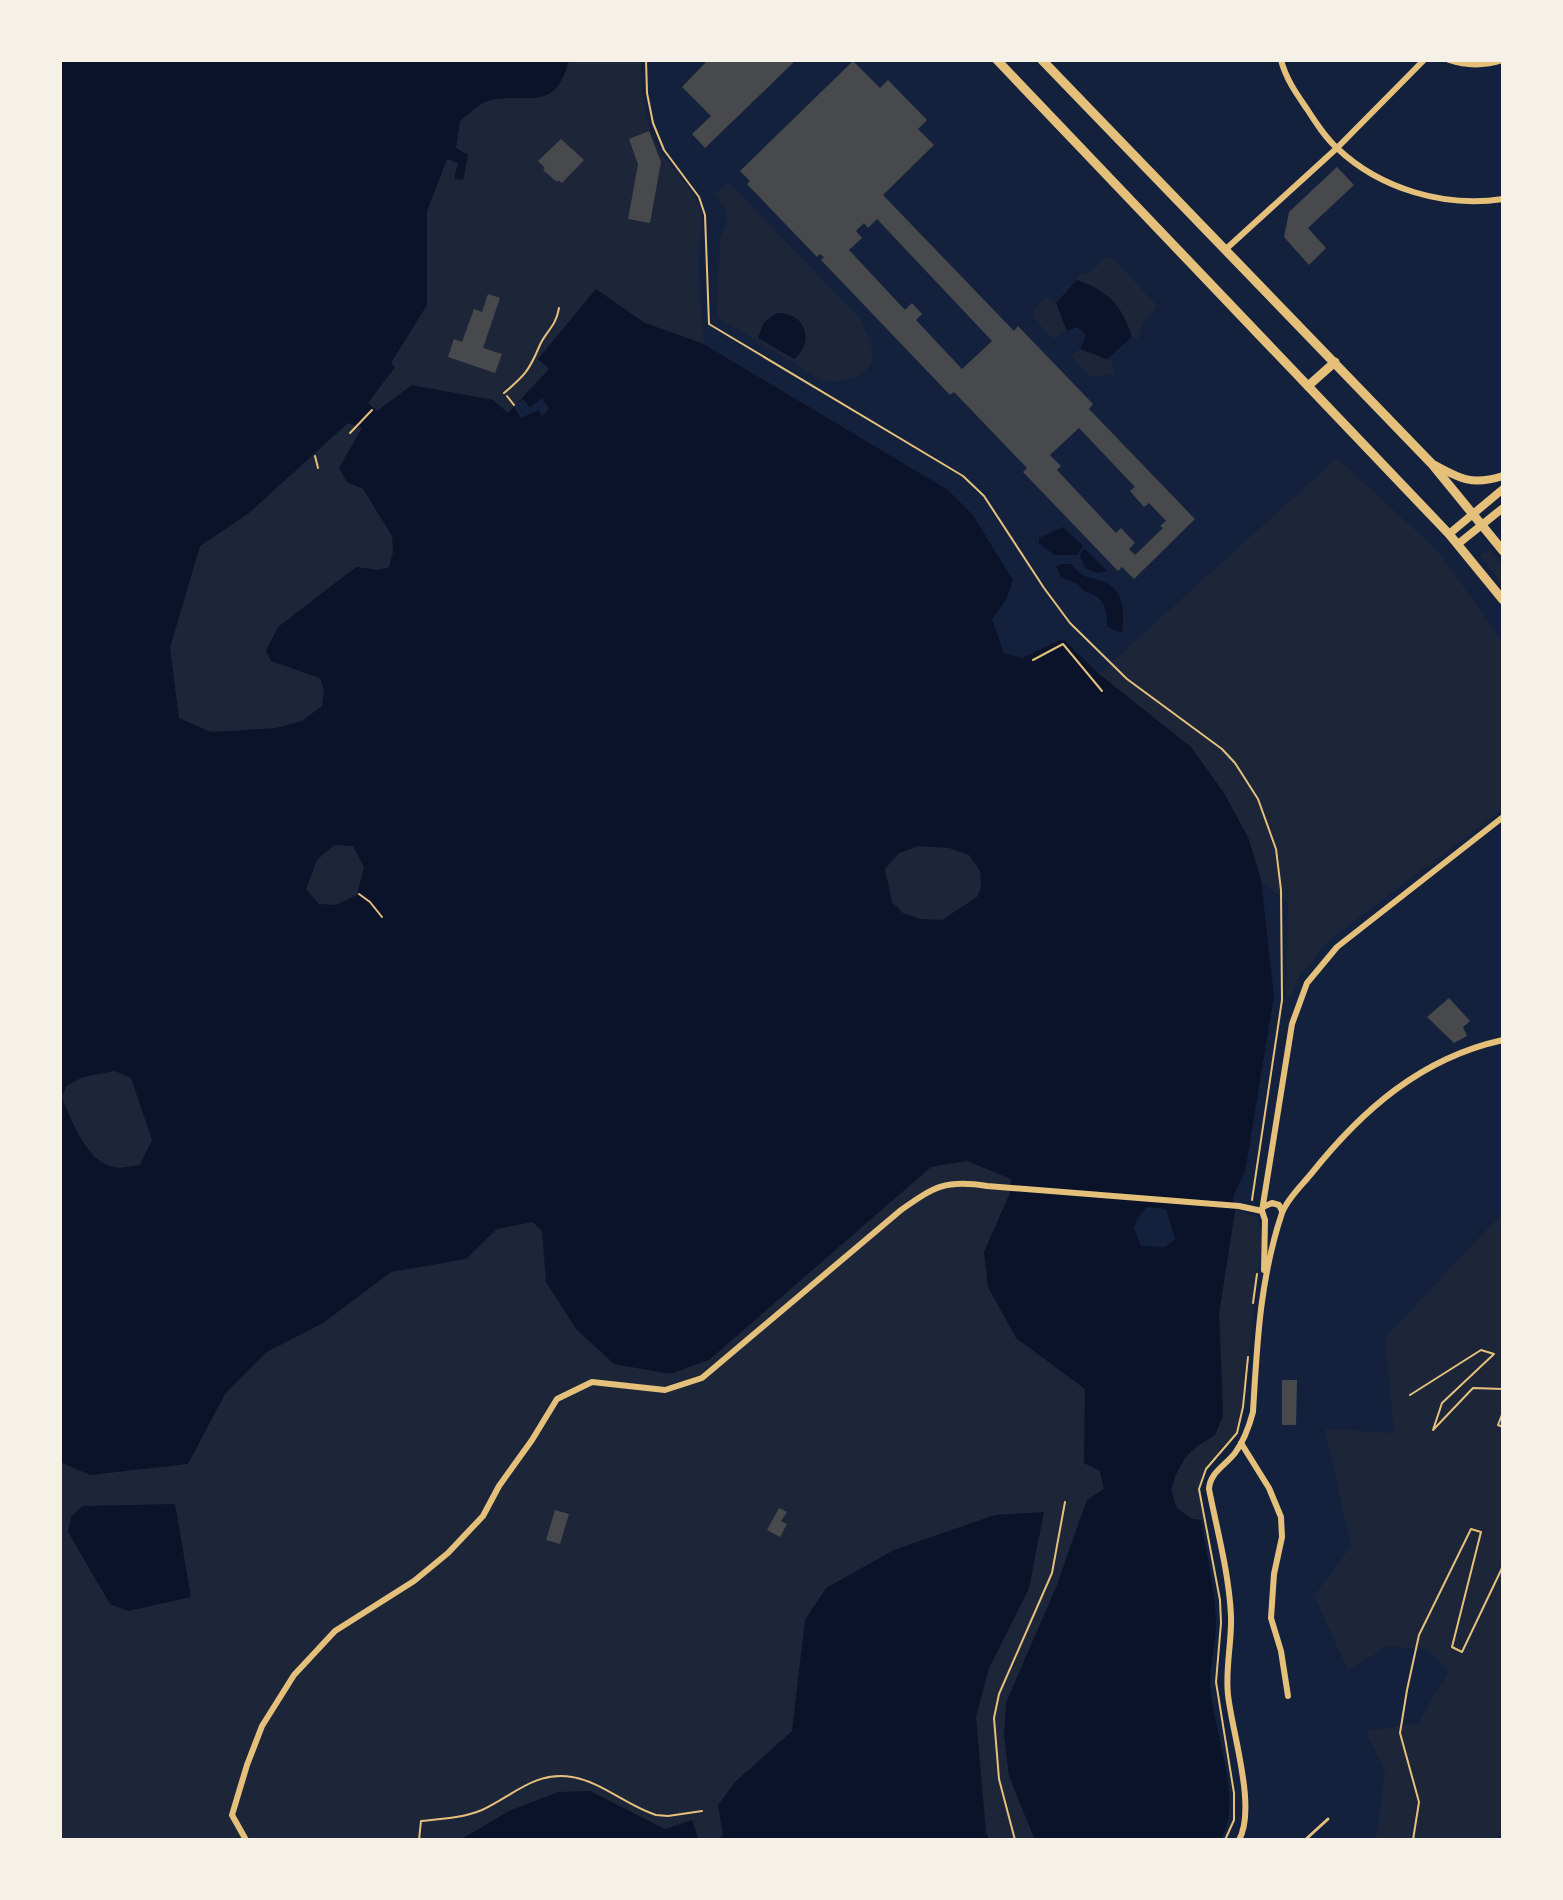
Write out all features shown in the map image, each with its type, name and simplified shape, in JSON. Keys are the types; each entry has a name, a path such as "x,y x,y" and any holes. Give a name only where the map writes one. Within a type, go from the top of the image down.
{"main road":[{"path":"997,60 1449,534 1503,600"},
{"path":"1042,60 1431,463 1503,551"},
{"path":"1308,386 1335,362"},
{"path":"1431,463 1462,480 1473,482 1503,476"},
{"path":"1449,534 1503,489"},
{"path":"1458,544 1503,508"}],"street":[{"path":"1281,60 1286,78 1323,133 1355,163 1395,186 1448,201 1503,199"},
{"path":"1226,249 1337,148 1424,60"},
{"path":"1449,60 1463,65 1488,65 1503,60"},
{"path":"1239,1840 1243,1834 1245,1815 1244,1789 1228,1696 1229,1589 1209,1489 1213,1474 1241,1443 1253,1412 1265,1220 1262,1209 1292,1024 1307,983 1337,947 1503,817"},
{"path":"1265,1220 1274,1223 1340,1138 1390,1092 1435,1064 1503,1040"},
{"path":"246,1840 232,1815 262,1726 294,1675 335,1631 414,1581 448,1553 483,1516 499,1486 557,1399 592,1382 665,1390 702,1378 901,1210 933,1188 962,1182 1251,1209 1262,1209 1272,1203 1279,1205 1282,1214 1261,1276"},
{"path":"1241,1443 1269,1488 1281,1517 1282,1537 1271,1609 1288,1696"}],"lane":[{"path":"1305,1840 1328,1819"}],"path":[{"path":"646,60 647,93 653,123 664,150 699,197 705,215 709,324 963,476 984,496 1070,623 1127,679 1222,749 1258,799 1276,849 1281,890 1282,1000 1251,1209"},
{"path":"514,405 506,394 537,358 539,347 556,323 559,308"},
{"path":"350,433 372,410"},
{"path":"315,456 318,468"},
{"path":"1033,660 1063,644 1102,691"},
{"path":"359,894 382,917"},
{"path":"1254,1302 1261,1276"},
{"path":"1225,1840 1234,1820 1234,1793 1216,1682 1221,1613 1199,1489 1206,1469 1237,1433 1249,1347"},
{"path":"1410,1395 1481,1350 1494,1354 1442,1403 1433,1430 1473,1388 1503,1389"},
{"path":"1503,1412 1498,1425 1503,1427"},
{"path":"1015,1840 999,1779 994,1718 999,1694 1052,1573 1065,1502"},
{"path":"1413,1840 1419,1802 1400,1733 1419,1635 1471,1529 1481,1532 1452,1647 1462,1652 1503,1566"},
{"path":"419,1840 421,1821 483,1809 521,1786 543,1777 560,1776 586,1781 656,1815 702,1811"}],"shaded area":[{"path":"60,60 641,60 643,97 652,134 663,156 688,187 699,207 704,343 948,490 972,514 1013,580 1006,600 992,619 1004,653 1022,658 1063,639 1099,674 1337,458 1438,551 1503,642 1503,809 1330,939 1300,976 1291,997 1286,996 1288,903 1261,880 1274,996 1245,1172 1233,1197 1235,1210 1257,1218 1262,1237 1243,1407 1237,1433 1202,1477 1199,1489 1205,1519 1183,1515 1177,1508 1173,1490 1184,1459 1194,1448 1215,1435 1223,1395 1219,1314 1235,1211 1010,1193 984,1252 1067,1374 1085,1389 1084,1463 1100,1471 1104,1489 1080,1516 1057,1585 1006,1703 1009,1776 1035,1840 60,1840"},
{"path":"60,60 569,60 563,77 548,94 487,101 460,121 456,148 468,155 463,180 454,179 458,163 447,159 427,211 427,305 391,363 395,367 368,403 377,411 412,385 493,400 508,413 549,369 538,359 596,289 645,323 704,344 948,490 972,514 1013,580 1006,600 992,619 1004,653 1022,658 1063,639 1099,674 1191,747 1224,793 1248,837 1261,879 1274,996 1245,1172 1233,1197 1235,1211 1219,1314 1223,1416 1215,1435 1185,1458 1171,1491 1177,1508 1192,1519 1201,1520 1212,1581 1216,1625 1210,1684 1228,1786 1227,1824 1220,1840 1035,1840 1009,1776 1004,1735 1006,1703 1057,1585 1087,1500 1104,1489 1100,1471 1084,1463 1085,1389 1016,1338 988,1287 984,1252 1010,1193 1011,1179 967,1161 931,1167 709,1360 670,1374 614,1364 576,1329 546,1282 542,1231 533,1222 497,1229 466,1259 391,1272 323,1323 267,1352 225,1394 188,1464 90,1475 60,1462","holes":["348,423 362,428 339,468 347,482 363,489 392,536 393,552 389,567 379,570 356,567 278,627 266,651 271,661 320,678 324,689 322,706 302,721 276,728 211,732 179,718 170,648 200,546 249,513","334,845 353,846 364,867 357,895 336,905 319,904 306,889 317,860","918,846 949,848 969,855 980,871 981,888 977,897 942,920 921,919 903,913 892,902 885,869 899,853","115,1071 131,1078 152,1140 140,1165 117,1168 96,1158 82,1140 62,1098 66,1086 83,1077","1147,1207 1166,1209 1175,1239 1165,1247 1141,1246 1134,1228"]},
{"path":"728,182 861,319 872,350 869,368 863,374 847,380 820,379 717,317 720,239 727,213 715,194"},
{"path":"1106,257 1111,257 1156,304 1143,322 1138,339 1132,337 1124,317 1112,301 1097,289 1077,280 1079,275 1091,272"},
{"path":"1077,280 1105,294 1124,316 1128,326 1132,337 1107,359 1080,349 1086,335 1077,327 1067,331 1056,303"},
{"path":"1045,298 1056,303 1067,331 1053,339 1032,316"},
{"path":"777,313 795,317 804,329 805,344 794,359 758,338 764,322"},
{"path":"1080,349 1111,361 1115,373 1099,377 1090,375 1071,356"},
{"path":"1063,527 1083,546 1077,555 1055,555 1039,544 1039,538"},
{"path":"1085,549 1107,571 1098,573 1086,569 1080,557"},
{"path":"1489,549 1503,566 1503,585 1480,556"},
{"path":"1071,564 1083,575 1104,582 1116,591 1123,611 1122,633 1107,627 1105,609 1100,600 1078,584 1061,577 1056,566"},
{"path":"1503,1212 1503,1830 1495,1840 1374,1840 1385,1772 1366,1731 1418,1723 1448,1672 1429,1650 1387,1646 1348,1670 1314,1596 1351,1546 1325,1429 1394,1433 1385,1338"},
{"path":"175,1504 191,1597 128,1611 110,1604 68,1532 71,1517 82,1506"},
{"path":"1044,1512 1029,1588 989,1668 976,1717 989,1840 714,1840 723,1836 718,1805 735,1782 792,1731 805,1620 826,1588 894,1550 995,1515"},
{"path":"590,1791 665,1829 692,1820 699,1840 460,1840 509,1811 558,1792"}],"pier":[{"path":"542,398 549,409 542,416 538,410 521,418 513,406 523,399 530,408"}],"building":[{"path":"708,60 796,60 705,148 692,134 711,116 682,87"},
{"path":"853,61 880,88 888,80 927,120 918,129 934,145 883,195 1014,331 1018,326 1093,404 1089,409 1195,519 1134,579 1122,567 1118,571 1023,472 1027,468 954,392 950,395 821,260 824,257 820,254 817,257 747,184 750,181 740,171","holes":["877,219 992,341 962,369 916,320 922,314 912,303 905,310 849,250 862,238 856,231 864,223 868,228","1079,428 1135,487 1130,491 1144,507 1149,503 1166,521 1160,526 1163,528 1135,555 1129,549 1135,543 1121,528 1116,533 1057,470 1061,466 1050,455"]},
{"path":"649,131 661,162 650,223 628,219 638,164 629,139"},
{"path":"561,139 584,160 562,183 543,170 545,168 538,161"},
{"path":"1337,167 1354,185 1308,228 1326,248 1309,265 1284,237 1289,212"},
{"path":"488,294 500,298 483,348 502,354 495,373 448,357 454,339 462,342 474,309 482,312"},
{"path":"1449,998 1470,1021 1463,1027 1467,1036 1454,1043 1427,1017"},
{"path":"1282,1380 1297,1380 1296,1425 1282,1425"},
{"path":"779,1508 787,1512 781,1521 787,1524 780,1537 767,1530"},
{"path":"555,1510 569,1514 560,1544 546,1540"}]}
